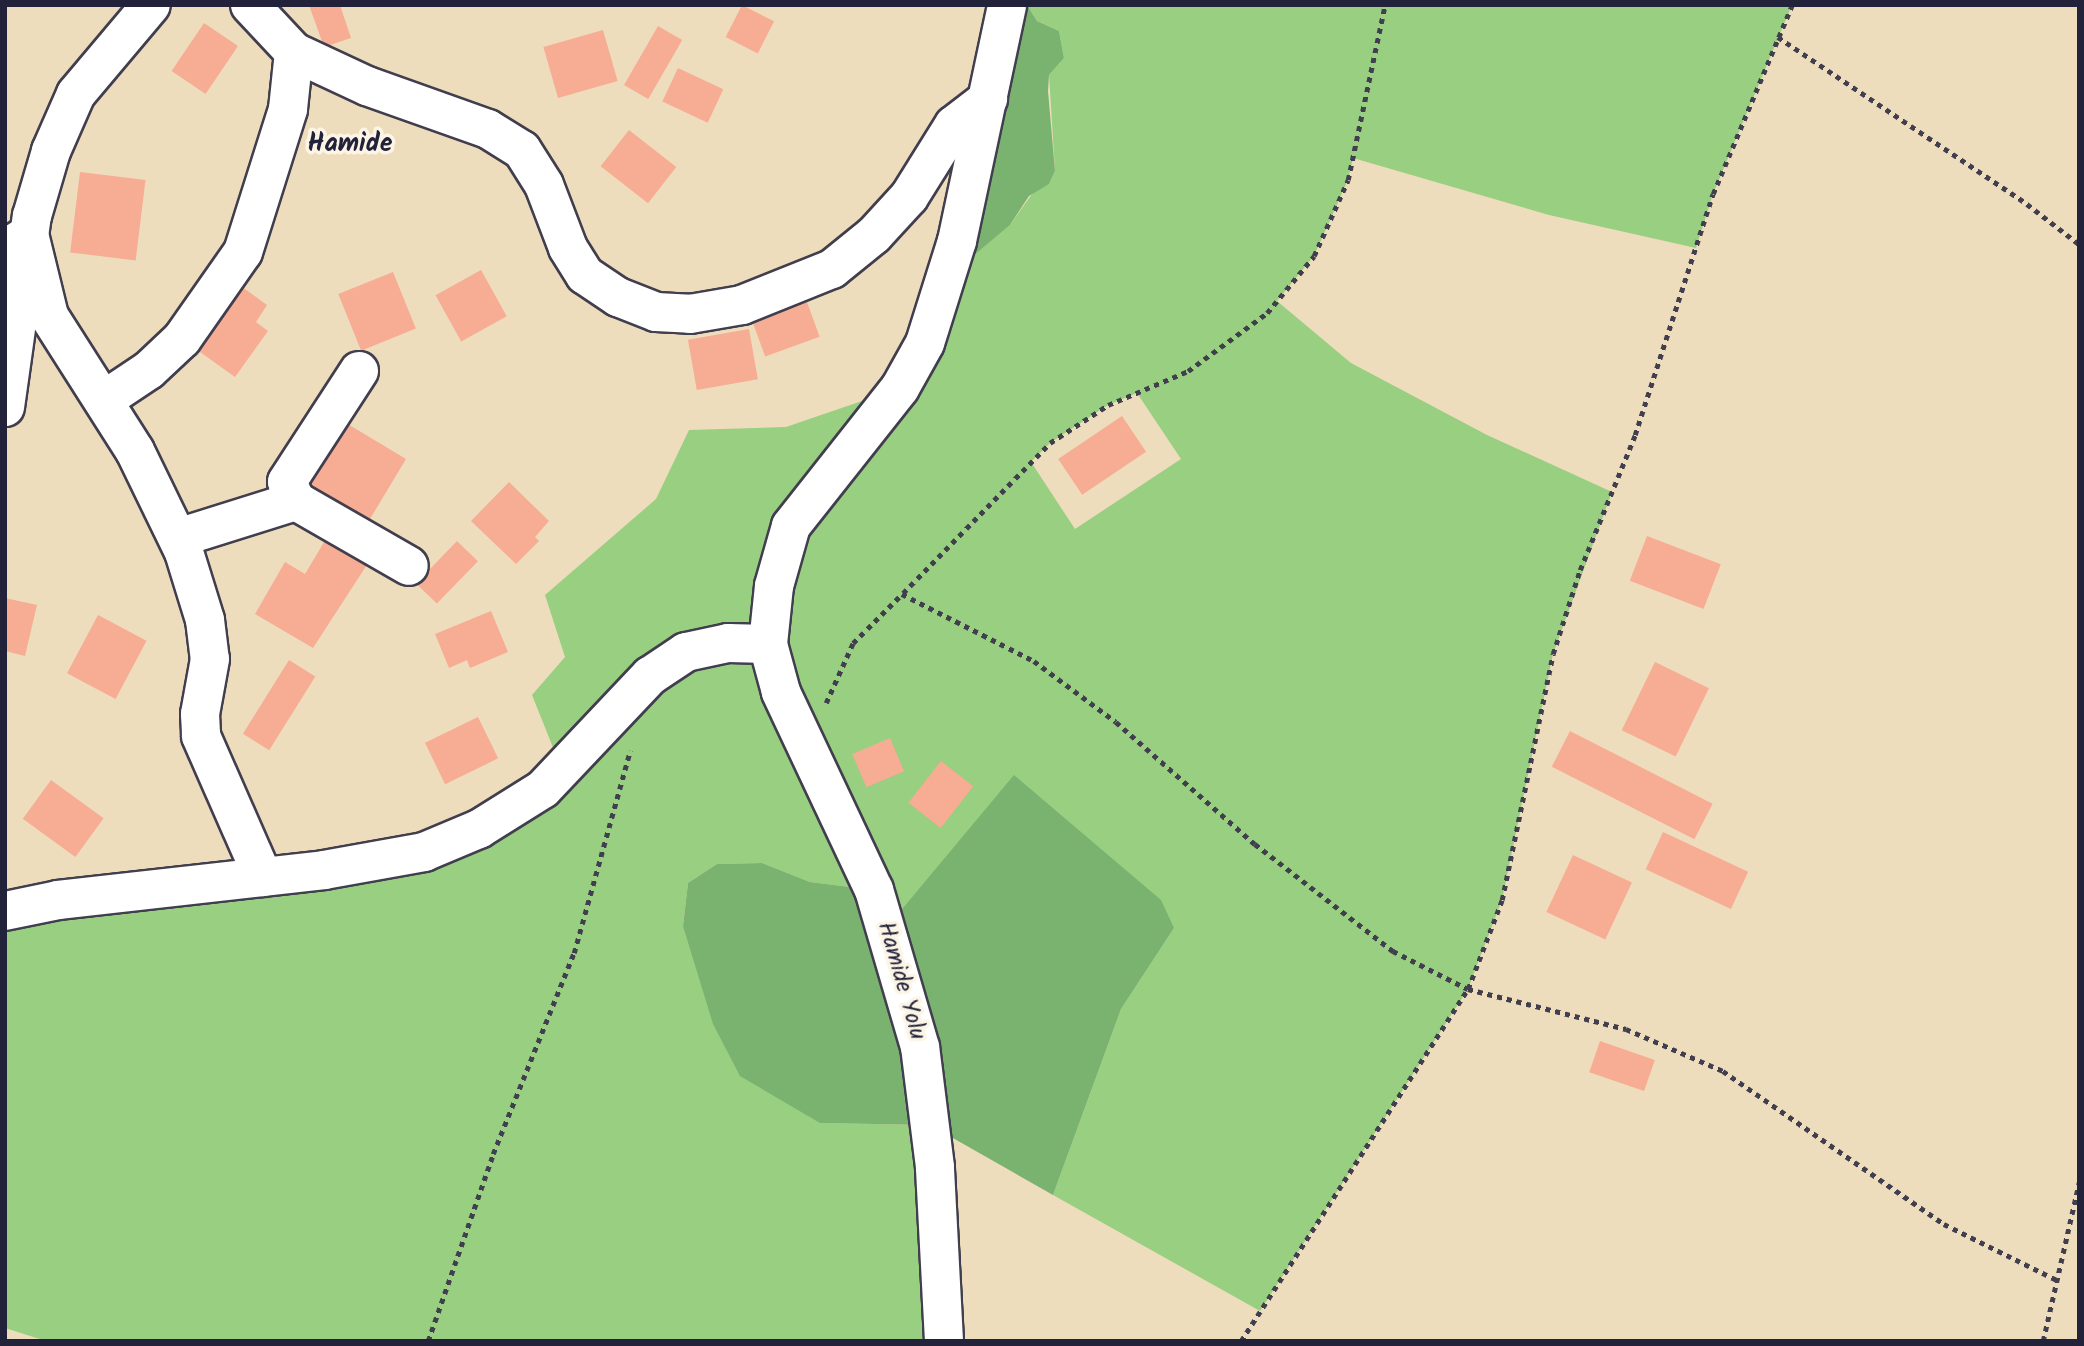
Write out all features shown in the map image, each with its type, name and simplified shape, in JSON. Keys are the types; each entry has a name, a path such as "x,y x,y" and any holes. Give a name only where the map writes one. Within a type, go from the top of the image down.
{"street":[{"path":"5,408 17,242 51,151 76,94 151,5"},
{"path":"250,5 294,52 367,86 488,129 522,150 544,185 568,248 585,275 618,297 656,312 690,314 743,305 832,269 892,216 909,197 954,125 988,99"},
{"path":"5,911 58,900 263,877 424,852 479,829 543,789 650,676 686,652 728,643 768,644 774,586 792,526 900,388 925,343 957,241 1007,5"},
{"path":"104,400 149,370 182,339 243,252 288,109 294,52"},
{"path":"17,242 50,316 104,400 162,499 178,538 205,620 208,646 201,736 263,877"},
{"path":"359,371 287,482 296,501 409,566"},
{"path":"178,538 296,501"},
{"name":"Hamide Yolu","path":"768,644 781,692 874,890 920,1047 935,1167 944,1341"}],"path":[{"path":"806,748 853,643 1049,443 1108,405 1188,372 1267,313 1307,265 1348,180 1385,5"},
{"path":"1241,1341 1468,989 1502,900 1557,642 1635,436 1713,194 1792,5"},
{"path":"1778,37 2027,204 2079,244"},
{"path":"902,594 1034,662 1116,722 1255,844 1393,951 1468,989 1626,1029 1723,1071 1944,1224 2057,1280"},
{"path":"428,1341 493,1154 574,953 632,742"},
{"path":"2043,1341 2079,1182"}],"green space":[{"path":"1007,5 1027,5 1037,21 1059,31 1064,58 1049,75 1048,91 1055,171 1049,184 1029,196 1010,225 971,258"},
{"path":"1027,5 1792,5 1713,194 1696,248 1549,215 1353,158 1348,180 1314,256 1277,301 1351,363 1487,435 1612,492 1553,654 1502,900 1468,989 1260,1311 1053,1195 1121,1009 1174,928 888,927 874,890 810,882 762,863 717,864 688,883 683,926 820,1123 930,1125 944,1341 46,1341 5,1328 5,911 424,852 562,770 532,695 565,657 545,595 656,499 689,430 786,427 900,388 971,258 1010,225 1037,187 1049,184 1055,171 1049,75 1064,58 1059,31 1037,21","holes":["1137,393 1181,459 1075,529 1031,462 1050,443 1108,405"]},
{"path":"1014,775 1161,900 1174,928 1121,1009 1053,1195 930,1125 820,1123 740,1076 713,1024 683,926 688,883 717,864 762,863 810,882 874,890 888,926"}],"building":[{"path":"309,5 340,5 351,38 324,47"},
{"path":"742,5 774,21 758,53 726,37"},
{"path":"204,23 238,46 206,94 172,71"},
{"path":"658,26 682,40 648,99 624,85"},
{"path":"603,30 618,81 558,98 543,47"},
{"path":"678,68 723,89 708,123 662,102"},
{"path":"629,130 676,167 648,203 601,166"},
{"path":"80,172 146,180 136,260 70,252"},
{"path":"481,270 507,316 461,342 436,295"},
{"path":"393,272 416,329 361,351 338,294"},
{"path":"238,284 267,305 256,322 268,331 235,377 193,347"},
{"path":"807,302 820,337 765,357 752,322"},
{"path":"749,329 758,379 697,390 688,340"},
{"path":"1122,416 1146,452 1082,495 1058,459"},
{"path":"346,423 406,459 367,523 307,487"},
{"path":"509,482 549,521 535,537 539,541 516,564 471,521"},
{"path":"330,532 372,557 313,648 255,614 285,562 305,574"},
{"path":"1647,536 1721,564 1704,609 1630,581"},
{"path":"457,541 478,561 437,604 416,583"},
{"path":"5,598 37,605 25,656 5,651"},
{"path":"491,611 508,652 470,668 467,660 449,668 435,634"},
{"path":"98,615 147,641 116,699 67,673"},
{"path":"289,660 315,676 269,750 243,734"},
{"path":"1655,662 1709,688 1676,757 1622,730"},
{"path":"478,717 498,758 445,784 425,743"},
{"path":"1570,731 1713,804 1694,839 1552,767"},
{"path":"890,738 904,771 866,787 852,754"},
{"path":"941,761 973,786 941,828 908,803"},
{"path":"51,780 104,818 75,857 23,819"},
{"path":"1663,832 1748,872 1731,909 1646,869"},
{"path":"1573,855 1632,882 1605,940 1546,912"},
{"path":"1600,1041 1655,1060 1644,1091 1589,1072"}],"district":[{"name":"Hamide","path":"350,145"}]}
